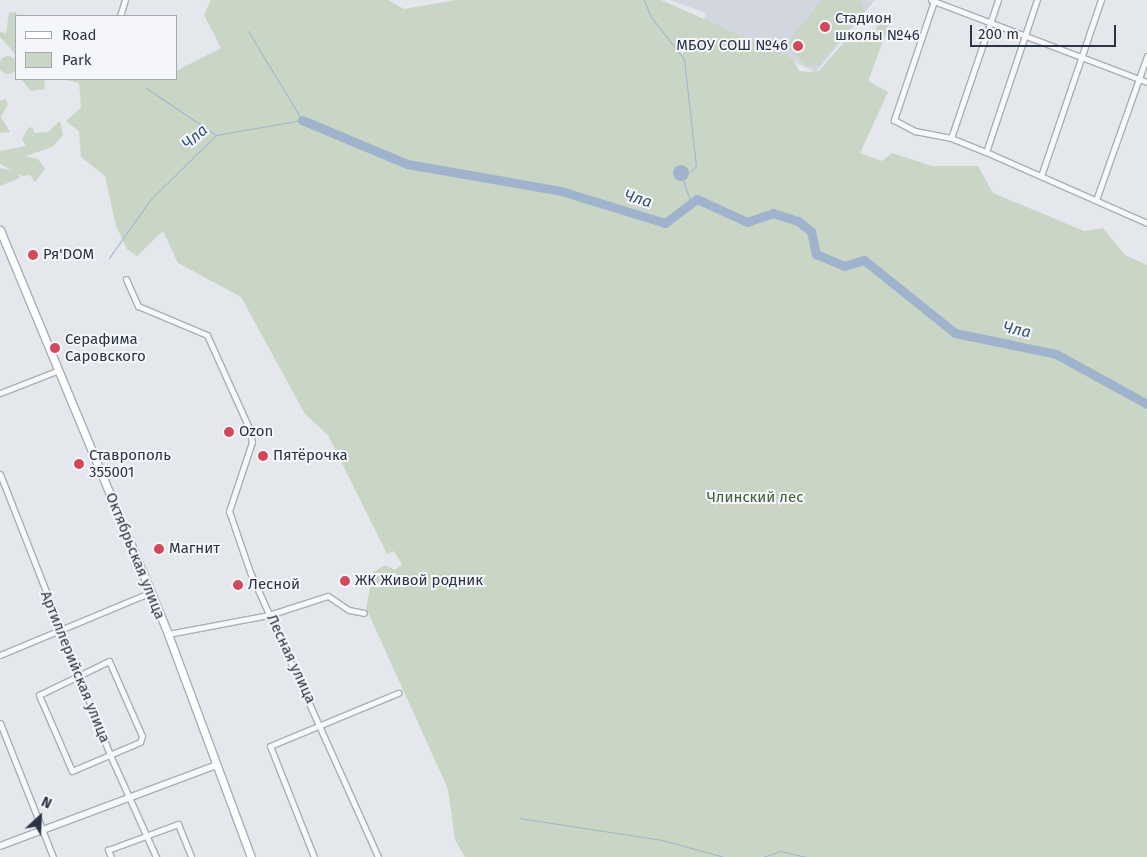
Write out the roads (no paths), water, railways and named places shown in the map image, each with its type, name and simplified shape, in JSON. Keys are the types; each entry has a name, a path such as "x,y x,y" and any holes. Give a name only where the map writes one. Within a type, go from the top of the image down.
{"main road":[{"name":"Октябрьская улица","path":"0,230 168,634 251,857"}],"street":[{"path":"120,15 125,0"},
{"path":"951,138 998,0"},
{"path":"986,152 1038,0"},
{"path":"1041,176 1101,0"},
{"path":"1147,82 989,25 933,1 892,117 915,131 951,138 1147,223"},
{"path":"1096,200 1147,56"},
{"name":"Лесная улица","path":"126,279 138,306 208,335 240,416 249,428 252,442 229,511 269,615 322,725 378,857"},
{"path":"0,393 59,370"},
{"name":"Артиллерийская улица","path":"0,474 110,755 156,857"},
{"path":"0,655 151,592"},
{"path":"168,634 269,615 328,596 349,610 364,613"},
{"path":"113,662 142,736 140,742 110,755 68,769 39,695 78,674 113,662"},
{"path":"314,857 270,746 398,692"},
{"path":"0,723 53,857"},
{"path":"0,846 217,765"},
{"path":"111,857 108,850 178,824 191,857"}],"water":[{"path":"681,165 689,173 681,181 673,173"}],"waterway":[{"path":"644,0 651,17 684,59 696,166 690,172"},
{"name":"Чла","path":"109,258 150,200 216,135 302,120 248,31"},
{"path":"146,88 216,135"},
{"name":"Чла","path":"302,120 407,164 561,191 665,223 697,199 747,222 773,213 798,221 811,231 816,254 844,266 864,260 955,333 1056,354 1147,404"},
{"path":"682,177 691,203"},
{"path":"519,818 662,840 724,857"},
{"path":"763,857 780,851 807,857"}],"place":[{"name":"Стадион школы №46","path":"825,27"},
{"name":"МБОУ СОШ №46","path":"798,46"},
{"name":"Ря'DOM","path":"33,255"},
{"name":"Серафима Саровского","path":"55,348"},
{"name":"Ozon","path":"229,432"},
{"name":"Пятёрочка","path":"263,456"},
{"name":"Ставрополь 355001","path":"79,464"},
{"name":"Магнит","path":"159,549"},
{"name":"ЖК Живой родник","path":"345,581"},
{"name":"Лесной","path":"238,585"}],"park label":[{"name":"Члинский лес","path":"755,498"}]}
